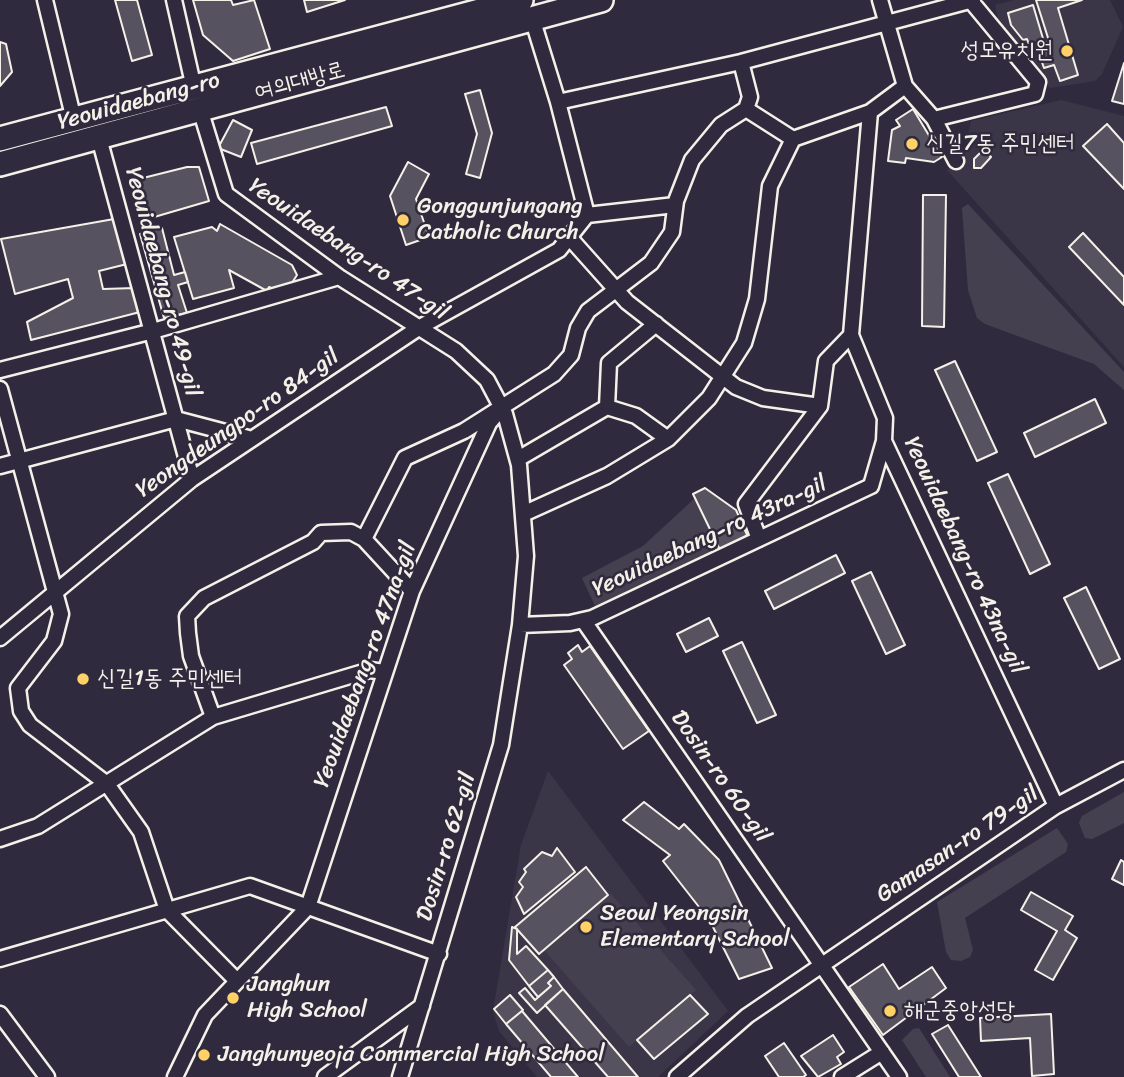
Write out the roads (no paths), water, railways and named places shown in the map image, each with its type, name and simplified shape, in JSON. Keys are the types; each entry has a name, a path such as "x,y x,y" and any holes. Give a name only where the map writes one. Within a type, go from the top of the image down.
{"main road":[{"path":"526,9 601,0"},
{"name":"Yeouidaebang-ro","path":"0,139 75,120 197,98 526,9"},
{"path":"0,164 99,138 197,98"}],"street":[{"path":"45,0 75,120"},
{"name":"Yeouidaebang-ro 47-gil","path":"174,0 197,98 226,194 339,277 456,351 486,380 502,408 517,459 523,513 526,556 520,625"},
{"path":"880,0 905,86 934,119 956,161"},
{"path":"558,102 741,62 971,0 1038,82 1035,93 934,119"},
{"path":"526,9 558,102 587,215 675,205"},
{"path":"364,539 405,458 464,431 554,374 571,355 578,328 588,311 651,264 672,232 675,205 692,160 720,125 747,108 750,97 741,62"},
{"path":"523,513 607,476 668,439 709,398 744,343 748,332 757,299 770,186 793,139 870,112 905,86"},
{"path":"747,108 793,139"},
{"name":"Yeouidaebang-ro 43na-gil","path":"870,112 850,320 851,335 885,418 884,442 1056,806"},
{"name":"Yeouidaebang-ro 49-gil","path":"99,138 192,479"},
{"name":"Yeongdeungpo-ro 84-gil","path":"0,638 192,479 419,327 559,250 587,215"},
{"path":"569,237 615,290 736,387 762,398 820,406"},
{"path":"0,370 153,331 339,277"},
{"path":"607,407 609,363 656,324"},
{"path":"760,538 746,504 820,406 826,361 851,335"},
{"path":"0,389 61,614 54,641 18,688 17,698 30,725 107,784 141,832 167,910 237,981"},
{"path":"517,459 607,407 636,416 668,439"},
{"name":"Yeouidaebang-ro 47na-gil","path":"307,907 412,591 489,424 502,408"},
{"path":"0,466 176,419 252,439"},
{"name":"Yeouidaebang-ro 43ra-gil","path":"520,625 583,620 871,486 884,442"},
{"path":"213,717 191,656 187,616 194,606 233,581 313,542 321,533 351,532 364,539 412,591"},
{"name":"Dosin-ro 60-gil","path":"583,620 899,1077"},
{"name":"Dosin-ro 62-gil","path":"400,1077 501,745 520,625"},
{"path":"0,839 38,825 213,717 370,670 384,672"},
{"name":"Gamasan-ro 79-gil","path":"821,963 1056,806 1124,770"},
{"path":"0,959 250,886 439,954"},
{"path":"175,1077 205,1015 307,907"},
{"path":"677,1077 747,1016 821,963"},
{"path":"325,1077 422,1006"},
{"path":"1,1018 47,1077"},
{"path":"842,1077 882,1052"}],"place":[{"name":"성모유치원","path":"1067,51"},
{"name":"신길7동 주민센터","path":"912,144"},
{"name":"Gonggunjungang Catholic Church","path":"403,220"},
{"name":"신길1동 주민센터","path":"83,679"},
{"name":"Seoul Yeongsin Elementary School","path":"586,927"},
{"name":"Janghun High School","path":"233,998"},
{"name":"해군중앙성당","path":"890,1011"},
{"name":"Janghunyeoja Commercial High School","path":"204,1055"}]}
